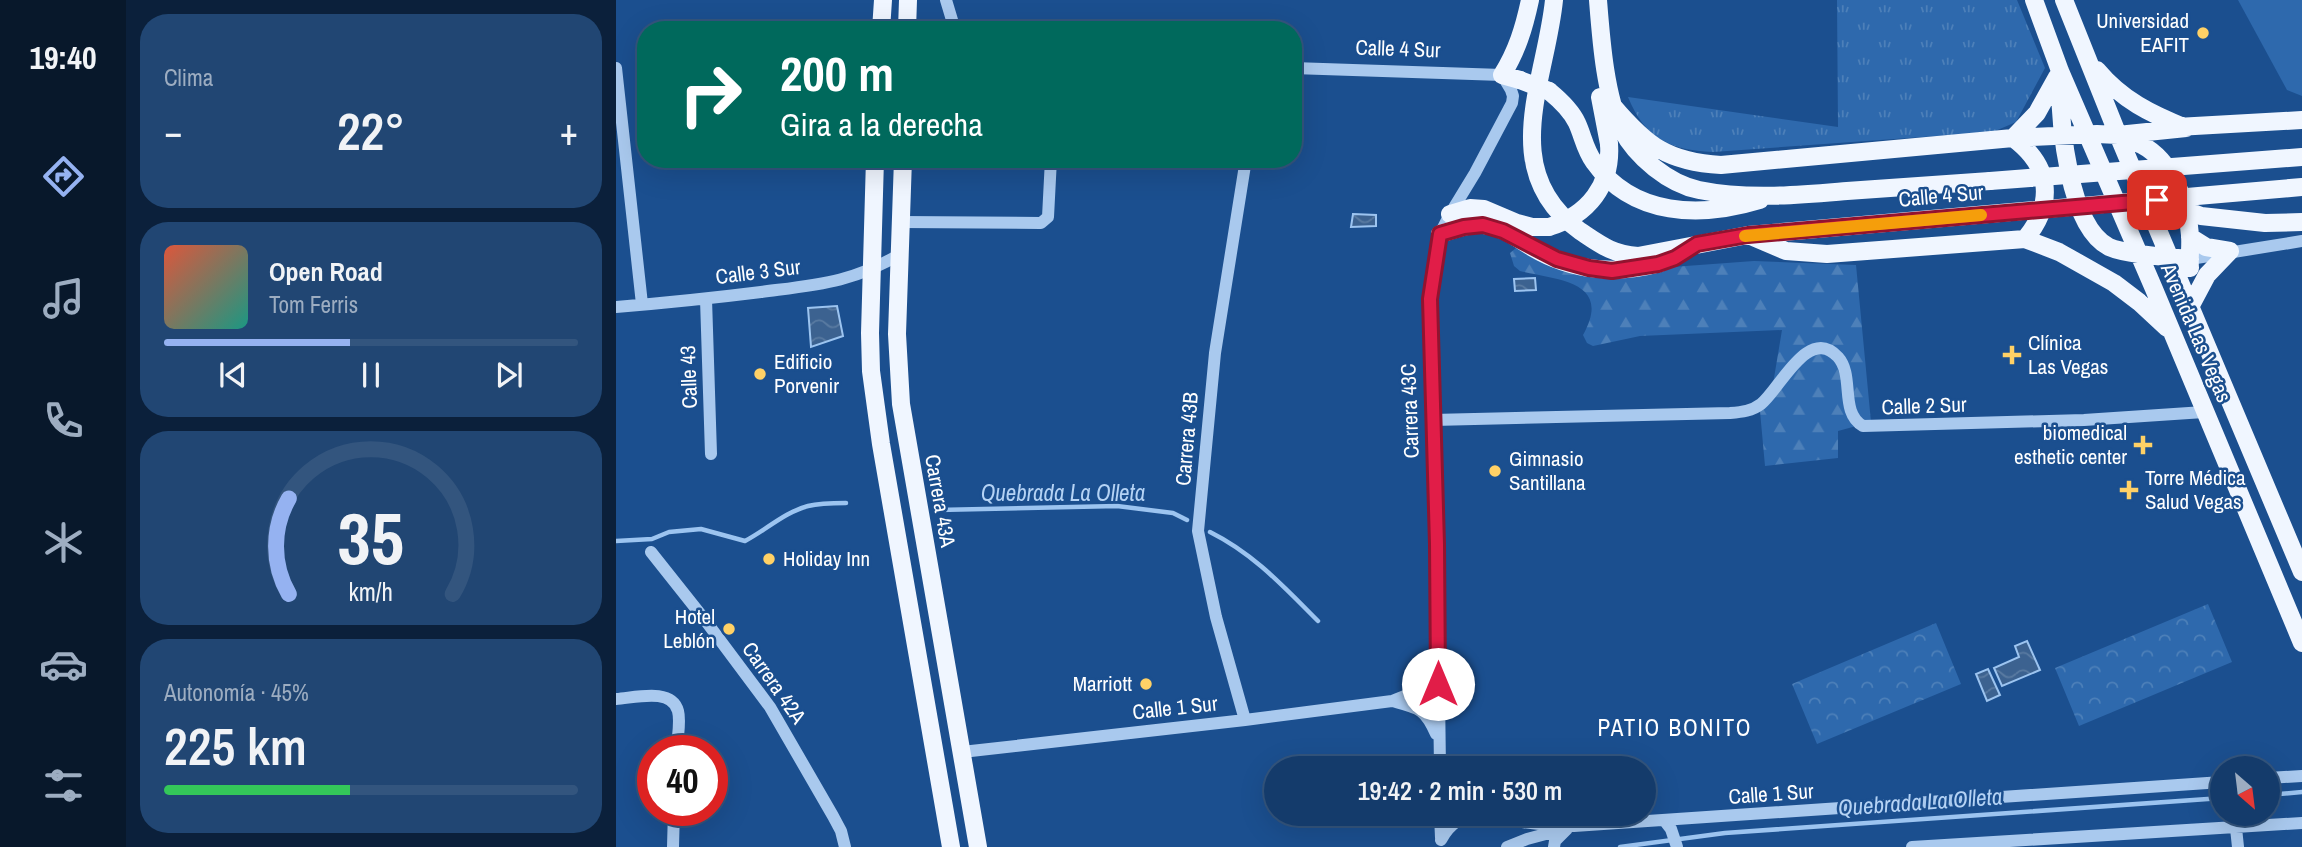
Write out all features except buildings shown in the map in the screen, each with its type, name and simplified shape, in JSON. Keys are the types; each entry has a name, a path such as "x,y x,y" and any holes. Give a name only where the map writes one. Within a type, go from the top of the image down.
{"main road":[{"path":"882,21 883,0"},
{"path":"907,21 908,0"},
{"path":"1530,0 1511,78 1549,91 1564,103 1576,120 1587,150 1609,181 1648,205 1670,209 1736,208 1770,197"},
{"name":"Calle 4 Sur","path":"1554,0 1534,104 1532,156 1546,197 1574,226 1608,250 1621,255 1657,254 1748,235 2302,187"},
{"path":"1450,214 1470,208 1484,209 1517,223 1532,227 1549,227 1566,222 1584,210 1595,198 1611,162 1587,0"},
{"path":"1598,0 1613,106 1622,130 1633,147 1674,181 1697,190 1770,197"},
{"name":"Avenida Las Vegas","path":"2034,0 2060,71 2302,643"},
{"name":"Avenida Las Vegas","path":"2064,0 2117,133 2302,572"},
{"path":"2089,62 2109,84 2132,103 2186,128"},
{"path":"2013,138 2037,113 2060,71"},
{"path":"2060,71 2062,136 2081,211 2090,231 2112,248 2189,259"},
{"path":"1613,106 1630,126 1659,150 1670,156 1701,164 1721,165 2013,138 2302,120"},
{"path":"2117,133 2143,145 2160,159 2171,174 2188,215 2190,307"},
{"path":"2013,138 2027,148 2044,177 2046,194 2043,211 2036,226 2025,239"},
{"name":"Calle 4 Sur","path":"1770,197 2302,157"},
{"path":"875,168 870,333 875,402 951,847"},
{"name":"Carrera 43A","path":"903,168 897,334 901,404 978,847"},
{"path":"2157,200 2201,216 2265,223 2302,222"},
{"path":"1440,234 1483,225 1503,231 1557,259 1612,271 1658,264 1675,258 1697,244"},
{"path":"1748,235 1786,251 1827,254 2025,239 2059,252 2114,283 2172,332"},
{"path":"2190,237 2206,247 2230,251"},
{"path":"2190,307 2207,275 2230,251"}],"street":[{"path":"946,0 953,21"},
{"path":"616,68 619,128 642,304"},
{"name":"Calle 4 Sur","path":"1302,68 1511,78"},
{"name":"Carrera 43C","path":"1439,756 1430,299 1440,234 1512,103 1511,78"},
{"path":"901,222 1041,223 1048,217 1051,168"},
{"name":"Carrera 43B","path":"1245,168 1215,352 1198,531 1216,617 1245,720"},
{"path":"2189,259 2302,241"},
{"name":"Calle 3 Sur","path":"616,307 706,299 849,279 871,271 900,254"},
{"name":"Calle 43","path":"706,299 711,454"},
{"name":"Calle 2 Sur","path":"1433,420 1751,411 1770,396 1795,362 1813,349 1821,348 1837,355 1844,368 1853,417 1863,426 2204,412"},
{"name":"Carrera 42A","path":"651,552 770,707 834,816 845,847"},
{"name":"Calle 1 Sur","path":"962,752 1392,701 1422,689 1431,681 1438,663"},
{"path":"616,699 662,696 669,698 676,704 679,713 678,735"},
{"name":"Calle 1 Sur","path":"1392,701 1422,710 1429,718 1442,756"},
{"path":"2280,777 2302,776"},
{"name":"Calle 1 Sur","path":"1656,821 2210,783"},
{"path":"1664,820 1671,829 1677,847"},
{"path":"1912,847 2117,841 2302,823"},
{"path":"673,847 674,826"},
{"path":"1440,826 1441,844"},
{"name":"Calle 1 Sur","path":"1441,844 1451,826"},
{"path":"1554,847 1555,841 1563,832 1574,826"},
{"name":"Calle 1 Sur","path":"1507,847 1574,826"},
{"path":"2236,828 2238,847"}],"green space":[{"path":"1837,0 2017,0 2045,68 2016,122 1993,132 1713,152 1672,145 1661,140 1642,123 1628,97 1838,127"},
{"path":"2238,0 2302,0 2302,96 2287,90"},
{"path":"1516,248 1548,258 1645,269 1754,261 1856,265 1871,422 1838,431 1838,458 1765,466 1760,411 1770,402 1782,330 1640,336 1593,346 1587,343 1583,335 1590,317 1591,303 1586,293 1565,281 1520,271 1514,266 1510,253"},
{"path":"2208,604 2232,662 2079,726 2055,668"},
{"path":"1936,623 1961,684 1817,744 1792,684"}],"water":[{"path":"1353,214 1376,215 1376,226 1351,227"},
{"path":"1535,278 1536,290 1515,291 1514,279"},
{"path":"837,306 843,336 811,347 808,308"},
{"path":"2027,641 2040,670 2002,686 1994,668 2019,657 2015,646"},
{"path":"1988,669 2000,695 1987,701 1976,674"}],"waterway":[{"name":"Quebrada La Olleta","path":"616,541 652,539 669,532 701,529 745,541 800,509 817,504 846,503"},
{"name":"Quebrada La Olleta","path":"938,510 1117,506 1173,513 1187,520"},
{"name":"Quebrada La Olleta","path":"1210,532 1241,550 1280,583 1318,621"},
{"name":"Quebrada La Olleta","path":"2280,794 2302,792"},
{"name":"Quebrada La Olleta","path":"1620,847 1725,833 2210,799"}],"slow traffic":[{"path":"1745,236 1981,215"}],"place":[{"name":"Universidad EAFIT","path":"2203,33"},
{"name":"Clínica Las Vegas","path":"2012,355"},
{"name":"Edificio Porvenir","path":"760,374"},
{"name":"biomedical esthetic center","path":"2143,445"},
{"name":"Gimnasio Santillana","path":"1495,471"},
{"name":"Torre Médica Salud Vegas","path":"2129,490"},
{"name":"Holiday Inn","path":"769,559"},
{"name":"Hotel Leblón","path":"729,629"},
{"name":"Marriott","path":"1146,684"}],"district":[{"name":"PATIO BONITO","path":"1675,728"}],"route":[{"path":"1438,684 1430,299 1440,234 1483,225 1503,231 1557,259 1612,271 1658,264 1675,258 1697,244 1748,235 2157,200"}]}
